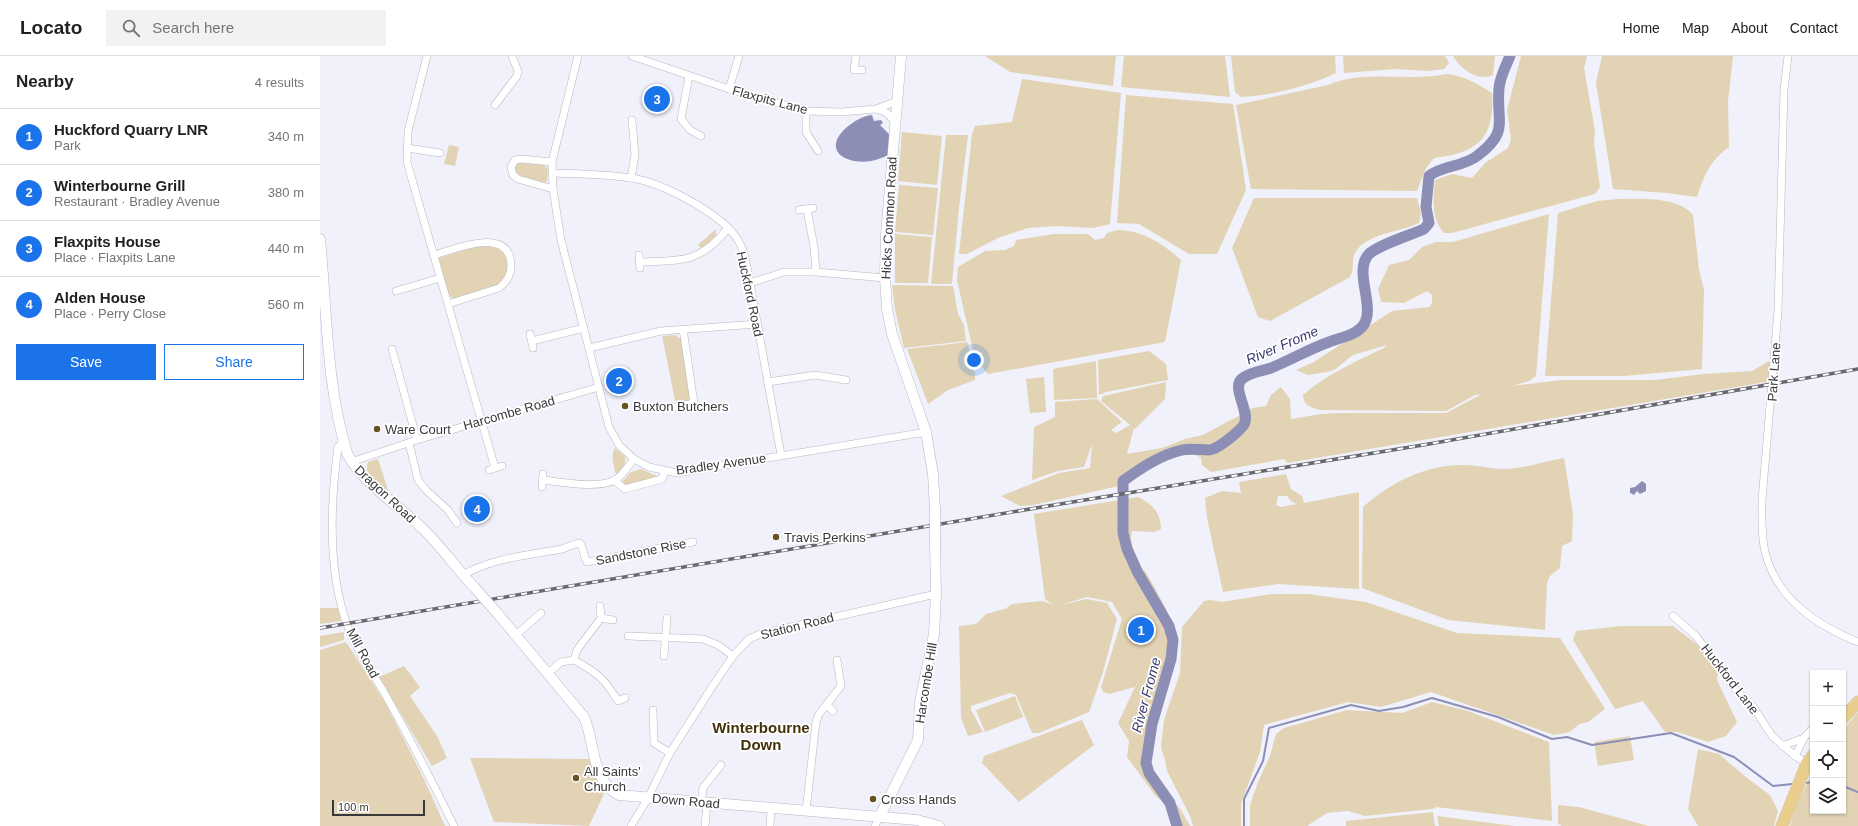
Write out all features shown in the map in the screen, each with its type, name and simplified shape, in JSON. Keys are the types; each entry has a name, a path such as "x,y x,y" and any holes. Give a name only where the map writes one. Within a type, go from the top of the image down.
{"main road":[{"path":"1846,715 1858,702"},
{"path":"1782,826 1810,759"}],"street":[{"path":"427,56 408,131 407,162 495,468"},
{"path":"495,105 517,76 518,71 512,56"},
{"name":"Bradley Avenue","path":"578,56 552,162 552,173 561,240 609,427 619,445 634,459 649,467 677,473 926,432"},
{"name":"Flaxpits Lane","path":"632,56 729,89 806,111 841,112 876,109 897,100"},
{"path":"729,89 739,56"},
{"path":"856,56 854,70 862,70"},
{"name":"Hicks Common Road","path":"902,56 886,235 885,278 887,309 892,334 926,432 935,510 935,541"},
{"name":"Park Lane","path":"1788,56 1784,90 1778,311 1762,500 1762,532 1765,552 1770,568 1781,588 1793,602 1822,625 1858,642"},
{"path":"689,76 680,119 690,130 701,136"},
{"path":"876,109 887,112 895,122"},
{"path":"806,111 806,132 818,151"},
{"path":"630,124 635,155 631,178"},
{"path":"407,148 440,153"},
{"path":"552,162 521,159 515,160 511,167 513,175 518,179 554,189"},
{"name":"Huckford Road","path":"552,173 631,178 645,181 699,205 728,228 736,238 744,255 758,324 781,455"},
{"path":"806,209 814,247 816,272"},
{"path":"639,261 694,257 716,243 728,228"},
{"name":"Dragon Road","path":"320,239 326,301 328,355 344,442 351,462 362,475 423,529 474,587"},
{"path":"434,255 484,241 500,245 507,250 510,259 510,271 505,284 499,288 448,304"},
{"path":"750,283 784,272 816,272 885,278"},
{"path":"396,291 440,278"},
{"path":"589,348 661,330 683,330 758,324"},
{"path":"534,348 531,337 584,328"},
{"path":"677,407 694,403 683,330"},
{"path":"392,349 418,440"},
{"path":"768,382 815,375 837,382 846,380"},
{"name":"Harcombe Road","path":"351,462 409,442 598,387"},
{"name":"Mill Road","path":"344,442 338,447 332,514 335,566 340,598 349,630 430,777 454,826"},
{"path":"409,442 418,480 427,491 448,510 458,523"},
{"path":"543,480 598,484 614,480 622,474 634,459"},
{"path":"614,480 625,489 662,478 665,471"},
{"name":"Harcombe Hill","path":"880,816 918,740 920,702 934,634 936,594 935,541"},
{"name":"Sandstone Rise","path":"463,575 473,569 504,561 513,556 564,548 580,543 587,562 693,542"},
{"name":"Down Road","path":"474,587 548,672 584,718 588,727 600,779 605,786 619,795 880,816 917,820 939,826"},
{"name":"Station Road","path":"631,826 648,798 670,753 734,656 749,639 760,634 936,594"},
{"path":"574,660 577,650 602,618 600,606"},
{"path":"516,635 540,614"},
{"name":"Huckford Lane","path":"1673,616 1696,636 1736,690 1754,708 1772,736 1794,756 1810,759"},
{"path":"602,618 614,620"},
{"path":"664,656 667,618"},
{"path":"628,636 666,636 703,639 718,645 734,656"},
{"path":"548,672 561,662 574,660 593,670 606,682 618,702 625,698"},
{"path":"806,811 816,722 819,714 841,686 837,660"},
{"path":"827,705 833,711"},
{"path":"653,710 651,724 654,744 670,753"},
{"path":"1794,756 1804,738 1810,731"},
{"path":"1782,746 1804,738"},
{"path":"705,826 703,788 721,765"},
{"path":"770,826 771,808"},
{"path":"875,826 880,816"}],"shaded area":[{"path":"985,56 1116,56 1113,86 1010,72"},
{"path":"1124,56 1225,56 1230,97 1121,87"},
{"path":"1231,56 1335,56 1336,73 1289,90 1264,95 1241,97 1235,92"},
{"path":"1343,56 1445,56 1449,63 1444,69 1427,71 1395,69 1344,73"},
{"path":"1453,56 1495,56 1493,75 1481,77 1470,73 1456,61"},
{"path":"1521,56 1587,56 1584,68 1595,131 1594,143 1600,187 1595,194 1452,233 1444,233 1435,215 1435,180 1452,174 1472,178 1485,163 1508,148 1511,139 1507,110"},
{"path":"1602,56 1733,56 1728,101 1729,147 1717,157 1708,169 1697,197 1613,189 1596,83"},
{"path":"1446,74 1464,78 1476,83 1492,93 1490,122 1480,141 1472,147 1449,156 1434,158 1426,168 1417,191 1251,189 1236,105 1328,85 1341,80 1371,77 1417,77"},
{"path":"1022,79 1121,93 1110,224 1093,228 1058,226 1028,228 998,238 967,254 959,254 972,134 975,126 1012,122"},
{"path":"1126,95 1233,104 1246,190 1217,254 1189,254 1139,224 1117,223"},
{"path":"902,132 942,136 937,185 898,181"},
{"path":"946,135 968,135 952,284 931,284"},
{"path":"449,145 459,147 455,166 444,164"},
{"path":"536,162 546,166 548,169 547,181 544,183 515,174 514,168 517,163"},
{"path":"899,185 938,188 933,235 895,232"},
{"path":"1254,198 1417,198 1421,213 1419,223 1374,238 1360,247 1355,253 1353,259 1350,277 1270,321 1258,317 1232,248"},
{"path":"1647,199 1678,204 1693,215 1699,270 1704,290 1702,369 1624,376 1545,376 1558,213 1597,201"},
{"path":"1549,214 1536,376 1529,381 1512,386 1562,380 1655,380 1703,374 1752,371 1767,362 1772,361 1772,370 1766,382 1287,463 1284,459 1211,472 1202,465 1201,458 1193,454 1186,455 1168,460 1158,465 1128,484 1033,505 1020,506 1001,496 1059,473 1090,468 1092,444 1084,467 1058,471 1032,480 1034,427 1055,417 1055,402 1097,399 1122,422 1111,430 1116,433 1130,425 1101,401 1103,396 1166,382 1165,399 1135,429 1134,428 1127,454 1162,448 1185,439 1203,435 1253,408 1266,406 1271,395 1281,387 1290,399 1291,419 1338,413 1446,413 1482,394 1475,395 1446,411 1320,410 1306,404 1303,395 1321,381 1387,345 1353,355 1334,370 1327,372 1308,375 1296,370 1314,362 1392,311 1429,307 1432,303 1432,295 1427,291 1404,303 1381,302 1378,289 1389,265 1409,260 1422,247 1436,242 1453,242"},
{"path":"716,229 716,236 702,249 698,245"},
{"path":"1118,230 1144,235 1160,243 1181,260 1165,342 988,374 975,359 957,280 958,267 985,251 1005,250 1014,246 1016,240 1054,234 1088,234 1095,240 1104,238 1107,233"},
{"path":"895,234 932,237 928,283 895,283"},
{"path":"484,244 497,247 504,253 508,262 507,272 497,285 454,299 447,294 438,262 439,258"},
{"path":"892,285 953,286 958,314 964,325 966,341 904,348 895,310"},
{"path":"675,335 681,339 691,397 689,400 678,404 675,400 662,336"},
{"path":"968,342 971,368 975,372 975,380 948,390 928,404 907,349"},
{"path":"1149,351 1166,364 1168,380 1106,392 1099,395 1098,360"},
{"path":"1096,361 1097,398 1054,400 1053,369"},
{"path":"1044,377 1046,412 1030,413 1026,379"},
{"path":"615,448 625,457 623,467 616,475 613,465"},
{"path":"1564,458 1573,514 1572,541 1562,546 1560,568 1550,576 1547,583 1545,630 1448,620 1362,588 1363,507 1385,490 1410,476 1423,471 1451,465 1511,469"},
{"path":"378,459 389,493 373,480 367,472 368,462"},
{"path":"641,469 659,477 628,487 621,483 631,472"},
{"path":"1286,474 1291,489 1302,496 1304,503 1359,492 1359,589 1278,584 1223,592 1207,518 1205,498 1222,491 1241,493 1239,482","holes":["1278,496 1287,496 1291,501 1297,504 1281,507 1276,505"]},
{"path":"1138,497 1155,509 1159,518 1161,529 1154,532 1132,531 1131,540 1138,567 1145,571 1155,588 1166,609 1177,638 1177,654 1155,728 1151,764 1159,784 1181,810 1190,826 1175,826 1170,809 1154,794 1127,757 1129,741 1118,723 1135,687 1109,694 1103,692 1101,687 1122,619 1112,602 1087,597 1057,606 1087,599 1107,603 1117,619 1103,672 1089,712 1039,733 1032,733 1016,695 1010,693 971,706 971,710 983,732 968,736 961,718 959,626 976,624 986,614 1005,609 1012,604 1043,601 1053,605 1045,599 1034,514"},
{"path":"1271,594 1308,594 1366,602 1457,633 1560,638 1605,709 1588,722 1579,724 1570,732 1554,735 1431,692 1381,707 1348,702 1264,725 1260,752 1241,804 1241,826 1193,826 1190,816 1167,771 1161,747 1164,720 1180,673 1182,627 1204,601 1211,600 1222,602"},
{"path":"320,608 338,608 341,621 320,624"},
{"path":"1621,626 1673,626 1699,646 1718,673 1717,680 1737,722 1726,736 1708,742 1677,732 1665,732 1643,701 1615,709 1573,640 1576,631"},
{"path":"344,632 344,640 320,647 320,636"},
{"path":"346,642 385,702 424,779 445,826 320,826 320,650"},
{"path":"404,666 420,687 410,696 437,736 447,758 432,766 379,677"},
{"path":"1015,696 1023,717 985,732 976,710"},
{"path":"1432,702 1468,711 1549,742 1552,821 1436,807 1432,809 1365,816 1348,811 1327,813 1307,826 1250,826 1250,805 1258,782 1270,756 1276,734 1284,728 1347,710 1402,713"},
{"path":"1858,712 1858,826 1790,826 1797,804 1810,777 1810,814 1846,814 1846,726"},
{"path":"1082,720 1094,745 1019,802 982,763 984,756"},
{"path":"1630,736 1634,760 1598,766 1594,742"},
{"path":"1698,749 1719,754 1770,795 1778,811 1774,826 1698,826 1688,809"},
{"path":"470,758 590,759 599,787 604,794 589,826 494,822"},
{"path":"1558,805 1579,807 1649,826 1562,826 1558,824"},
{"path":"1433,812 1435,826 1346,826 1346,821"},
{"path":"1437,816 1514,826 1439,826"}],"water":[{"path":"872,115 874,121 881,120 883,123 880,125 889,134 892,133 889,155 873,161 861,162 845,158 836,149 836,143 840,135 847,127 856,121 865,116"},
{"path":"1642,481 1646,484 1646,491 1640,494 1637,491 1634,495 1630,493 1630,488 1635,487"}],"waterway":[{"name":"River Frome","path":"1177,826 1170,803 1149,773 1146,763 1152,724 1171,659 1173,640 1169,626 1138,573 1127,549 1123,533 1123,481 1158,459 1174,452 1185,449 1209,450 1222,444 1232,437 1243,426 1245,421 1244,408 1238,388 1239,382 1243,378 1253,373 1271,368 1333,340 1350,335 1362,327 1366,319 1367,311 1363,270 1364,262 1373,251 1424,229 1429,223 1426,207 1429,176 1440,170 1471,160 1494,140 1498,133 1499,126 1499,88 1503,72 1510,56"},
{"path":"1244,826 1244,799 1263,761 1269,728 1351,705 1379,711 1403,707 1432,698 1498,717 1552,739 1567,737 1592,745 1671,733 1734,757 1773,786 1792,784"},
{"path":"1804,783 1810,782"},
{"path":"1846,787 1858,792"}],"railway":[{"path":"320,628 1054,505 1423,445 1858,369"}],"place":[{"name":"Flaxpits House","path":"657,99"},
{"name":"Winterbourne Grill","path":"619,381"},
{"name":"Buxton Butchers","path":"625,406"},
{"name":"Ware Court","path":"377,429"},
{"name":"Alden House","path":"477,509"},
{"name":"Travis Perkins","path":"776,537"},
{"name":"Huckford Quarry LNR","path":"1141,630"},
{"name":"All Saints' Church","path":"576,778"},
{"name":"Cross Hands","path":"873,799"}],"district":[{"name":"Winterbourne Down","path":"761,736"}]}
